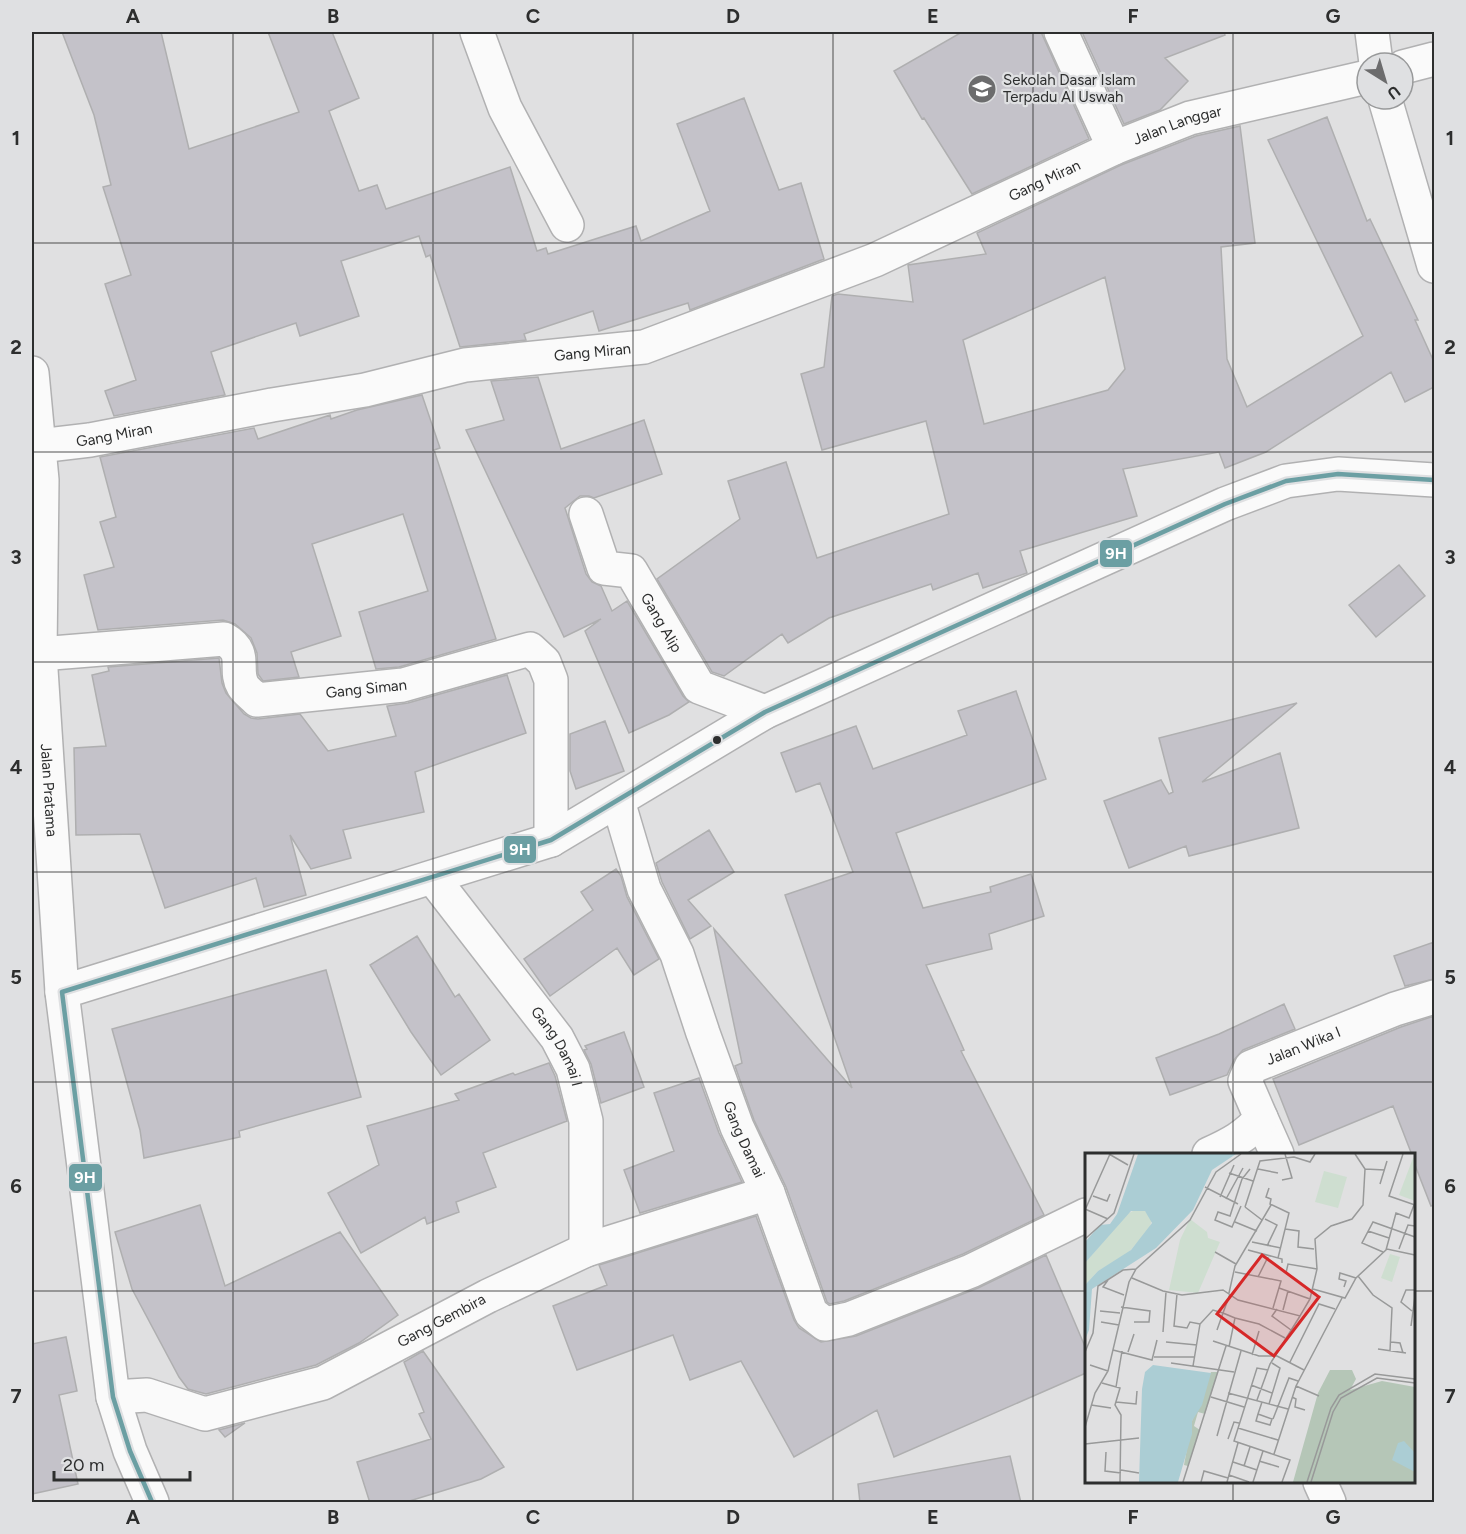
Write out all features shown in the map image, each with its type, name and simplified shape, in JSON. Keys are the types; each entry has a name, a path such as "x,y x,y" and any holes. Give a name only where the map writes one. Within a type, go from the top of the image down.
{"street":[{"path":"477,32 505,108 567,225"},
{"name":"Jalan Langgar","path":"1061,32 1114,148 1190,118 1355,80"},
{"path":"1372,32 1374,51"},
{"path":"1415,65 1434,59"},
{"path":"1389,111 1434,266"},
{"name":"Gang Miran","path":"39,446 90,440 272,405 365,390 465,365 644,347 875,260 1114,148"},
{"name":"Jalan Pratama","path":"32,373 42,480 40,654 62,992 113,1397 130,1451 152,1503"},
{"path":"62,992 551,840 765,712 1225,504 1286,481 1338,474 1434,480"},
{"name":"Gang Alip","path":"586,514 604,568 631,571 699,687 765,712"},
{"name":"Gang Siman","path":"40,654 224,639 234,644 238,653 243,686 257,700 403,685 530,649 544,662 551,680 551,840"},
{"name":"Gang Damai","path":"618,801 644,889 677,954 738,1127 768,1193 811,1313 825,1324 849,1319 971,1271 1085,1215"},
{"name":"Gang Damai I","path":"434,878 558,1038 573,1069 586,1121 586,1250"},
{"name":"Jalan Wika I","path":"1276,1153 1245,1080 1251,1067 1395,1009 1434,996"},
{"path":"1213,1153 1237,1141 1261,1118"},
{"name":"Gang Gembira","path":"113,1397 147,1395 205,1414 323,1383 488,1296 586,1250 768,1193"},
{"path":"1320,1483 1329,1503"}],"building":[{"path":"62,32 161,32 189,149 299,112 268,32 332,32 359,98 329,111 359,191 377,185 386,209 510,167 537,251 546,248 548,254 636,226 641,241 710,211 677,124 744,98 779,190 801,183 824,259 690,310 688,303 599,331 593,311 524,334 526,340 460,347 430,255 426,257 419,236 341,261 359,316 300,336 296,323 211,352 225,395 114,416 105,391 136,380 105,284 131,275 103,187 111,185 94,115"},
{"name":"Sekolah Dasar Islam Terpadu Al Uswah","path":"962,32 1041,32 1089,139 972,194 924,118 922,119 894,71"},
{"path":"1082,32 1224,32 1225,35 1165,58 1188,81 1160,110 1124,124"},
{"path":"1327,117 1367,221 1370,219 1418,320 1415,320 1434,362 1434,387 1405,402 1391,372 1266,452 1225,468 1219,452 1123,469 1137,516 1020,551 1027,573 983,588 978,573 933,590 931,584 829,618 788,643 782,634 724,676 712,672 657,579 740,519 728,481 786,462 817,558 949,514 926,421 822,450 801,374 824,367 832,296 838,294 913,302 908,265 986,254 977,233 1121,165 1196,136 1240,126 1255,243 1221,247 1227,359 1247,407 1363,336 1268,140","holes":["1105,277 1125,369 1108,390 984,424 963,340"]},
{"path":"538,377 561,449 644,420 662,474 594,498 580,496 565,508 586,574 592,582 601,586 612,611 627,601 683,696 689,702 669,715 629,733 585,631 601,619 564,637 466,430 504,420 491,381"},
{"path":"422,395 440,448 434,450 496,639 399,667 376,669 359,612 428,591 403,514 312,544 341,636 291,652 299,677 263,681 258,674 257,653 251,638 235,624 223,620 98,630 84,575 114,567 100,522 116,517 100,457 254,428 258,439 330,415 331,419 357,410"},
{"path":"1399,565 1425,596 1376,637 1349,605"},
{"path":"219,658 222,683 226,693 244,714 258,719 300,714 328,751 396,736 387,706 408,703 507,675 526,733 415,772 424,812 343,830 351,858 311,869 290,835 306,895 264,907 256,878 165,908 140,834 76,835 74,748 106,746 92,675 109,671 108,667"},
{"path":"1016,691 1046,779 896,833 923,908 991,892 990,887 1031,874 1044,916 989,934 992,949 926,965 964,1050 961,1051 1044,1215 963,1254 844,1301 830,1304 827,1302 786,1187 754,1120 735,1066 742,1063 714,929 852,1088 785,895 853,872 820,783 796,792 781,753 856,726 873,769 967,735 958,711"},
{"path":"1297,703 1202,782 1280,753 1299,828 1189,856 1186,846 1129,868 1104,801 1161,780 1169,794 1173,792 1159,738"},
{"path":"605,721 624,771 576,789 570,771 570,734"},
{"path":"709,830 734,872 688,900 711,926 690,939 662,882 656,863"},
{"path":"616,869 621,876 627,897 659,959 634,975 617,948 550,996 524,959 593,910 581,892"},
{"path":"417,936 455,997 459,994 490,1040 441,1075 411,1032 370,965"},
{"path":"1434,942 1434,979 1405,986 1394,956"},
{"path":"326,970 361,1097 239,1131 240,1137 144,1158 140,1130 112,1029"},
{"path":"1284,1004 1295,1029 1243,1050 1234,1060 1227,1075 1170,1095 1156,1058 1219,1034"},
{"path":"1434,1016 1434,1205 1431,1206 1415,1165 1415,1153 1411,1153 1393,1106 1299,1145 1273,1079"},
{"path":"624,1032 644,1087 601,1103 591,1064 584,1050 587,1049 585,1046"},
{"path":"549,1063 555,1076 567,1121 483,1153 496,1187 456,1202 459,1212 427,1224 425,1217 361,1253 328,1193 379,1165 367,1126 459,1100 455,1094"},
{"path":"699,1078 719,1133 742,1182 640,1213 624,1170 674,1151 654,1093"},
{"path":"200,1205 225,1286 340,1232 398,1315 359,1343 316,1365 206,1394 188,1389 179,1377 132,1289 115,1232"},
{"path":"756,1216 794,1320 799,1328 821,1342 856,1336 978,1288 1046,1255 1085,1347 1085,1373 894,1457 877,1410 794,1457 741,1361 690,1380 673,1335 577,1370 553,1306 607,1285 599,1265"},
{"path":"66,1337 77,1391 59,1395 78,1484 32,1494 32,1344"},
{"path":"423,1351 504,1467 481,1479 403,1503 370,1503 357,1462 431,1439 419,1414 424,1412 404,1362"},
{"path":"245,1423 225,1437 219,1430"},
{"path":"1010,1456 1021,1503 860,1503 858,1484"}],"transit line":[{"name":"9H","path":"152,1502 130,1451 113,1397 62,992 551,840 765,712 1225,504 1286,481 1338,474 1434,480"}],"place":[{"name":"Sekolah Dasar Islam Terpadu Al Uswah","path":"982,89"}]}
